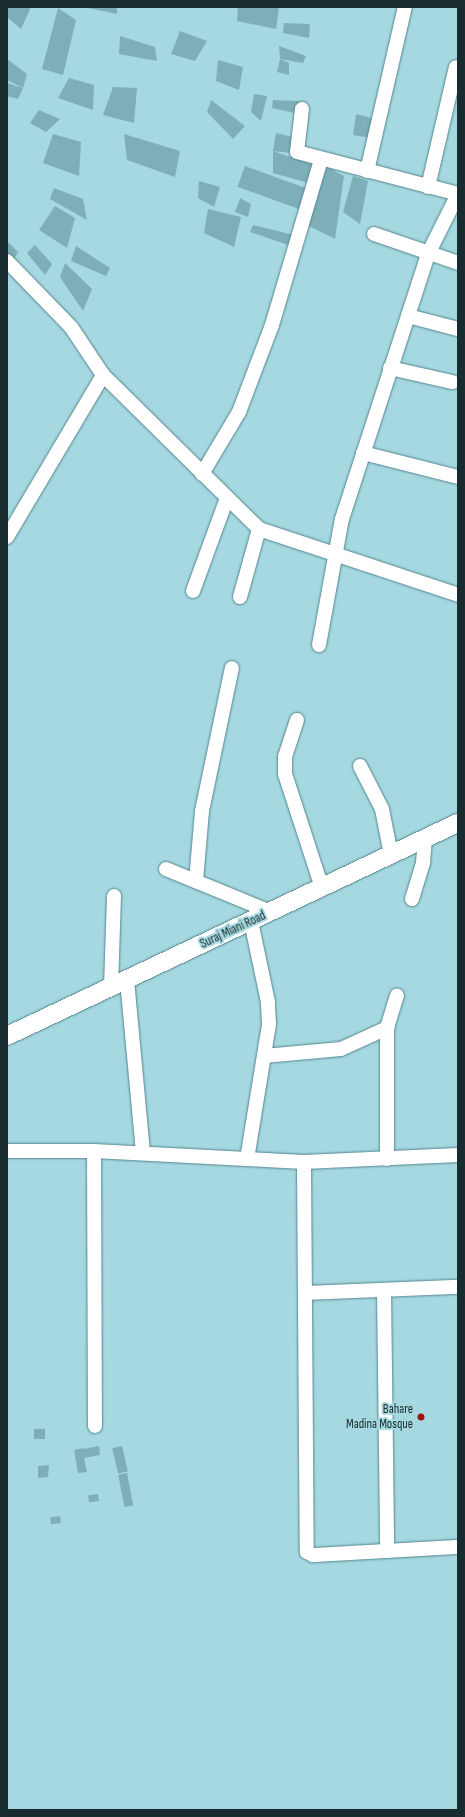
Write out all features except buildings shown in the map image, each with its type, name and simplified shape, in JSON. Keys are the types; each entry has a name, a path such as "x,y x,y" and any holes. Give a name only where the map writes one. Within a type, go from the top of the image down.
{"street":[{"path":"367,172 405,7"},
{"path":"428,187 456,67"},
{"path":"302,109 295,148 303,155 458,194 429,252 342,519 319,645"},
{"path":"202,474 239,412 272,325 321,160"},
{"path":"374,234 458,263"},
{"path":"7,261 70,327 103,375 259,529 458,595"},
{"path":"408,316 458,329"},
{"path":"390,368 452,382"},
{"path":"7,537 103,375"},
{"path":"363,453 458,477"},
{"path":"193,591 226,498"},
{"path":"240,597 259,529"},
{"path":"196,881 202,811 232,668"},
{"path":"297,720 285,756 285,774 322,888"},
{"path":"360,766 382,809 391,855"},
{"name":"Suraj Miani Road","path":"7,1036 458,824"},
{"path":"412,899 425,854 425,839"},
{"path":"166,869 271,912"},
{"path":"111,987 114,896"},
{"path":"247,1159 269,1024 268,1002 251,921"},
{"path":"127,980 143,1153"},
{"path":"387,1159 387,1028 397,995"},
{"path":"264,1056 347,1047 387,1028"},
{"path":"7,1151 94,1151 304,1162 458,1155"},
{"path":"94,1151 95,1426"},
{"path":"304,1162 307,1552 313,1555 458,1547"},
{"path":"306,1293 458,1287"},
{"path":"384,1290 386,1551"}],"place":[{"name":"Bahare Madina Mosque","path":"421,1417"}]}
